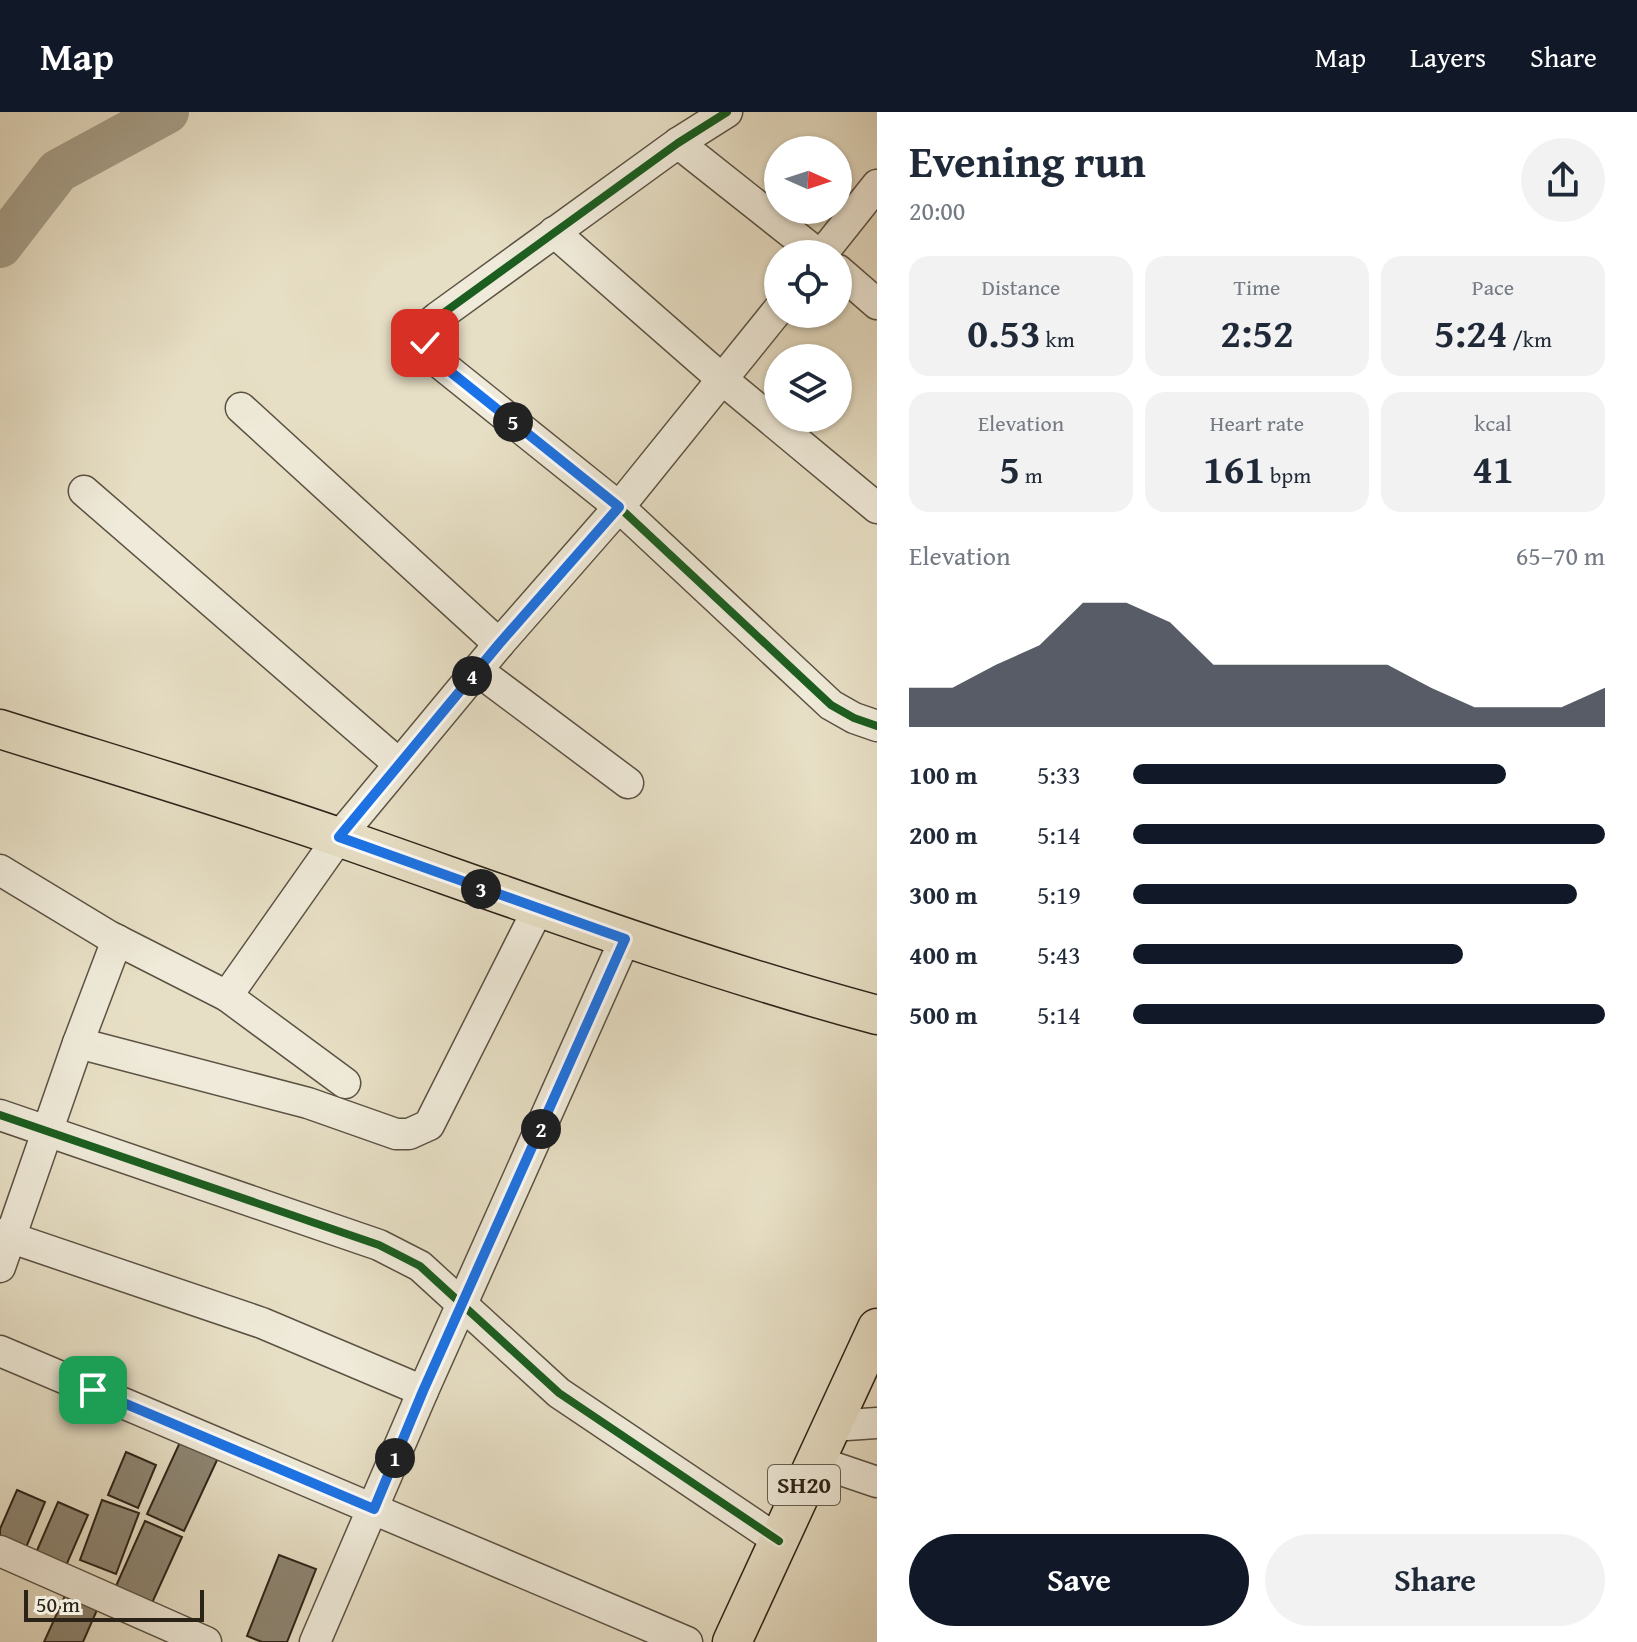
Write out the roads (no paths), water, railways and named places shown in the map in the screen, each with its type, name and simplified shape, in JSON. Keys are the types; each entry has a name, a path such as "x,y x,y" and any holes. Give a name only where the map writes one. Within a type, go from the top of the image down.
{"main road":[{"path":"0,729 339,837 625,939 811,998 877,1015"},
{"name":"SH20","path":"732,1642 877,1328"}],"street":[{"path":"727,112 678,143 438,317 426,327 425,343 432,357 619,507 831,705 877,726"},
{"path":"678,143 802,240"},
{"path":"832,240 877,185"},
{"path":"554,232 723,380 877,508"},
{"path":"852,282 877,304"},
{"path":"227,996 339,837 499,644 619,507 764,328"},
{"path":"241,408 499,644"},
{"path":"84,491 399,764"},
{"path":"477,670 628,783"},
{"path":"0,870 117,940 227,996 345,1083"},
{"path":"78,1043 308,1103 396,1134 409,1134 429,1125 538,909"},
{"path":"315,1642 423,1391 625,939"},
{"path":"0,1267 5,1236 117,940"},
{"path":"0,1115 379,1245 420,1266 559,1393 779,1541"},
{"path":"5,1236 262,1323 423,1391"},
{"path":"0,1351 687,1642"},
{"path":"832,1426 877,1423"},
{"path":"815,1461 877,1482"},
{"path":"0,1551 206,1642"}],"waterway":[{"path":"0,246 58,171 167,112"}]}
